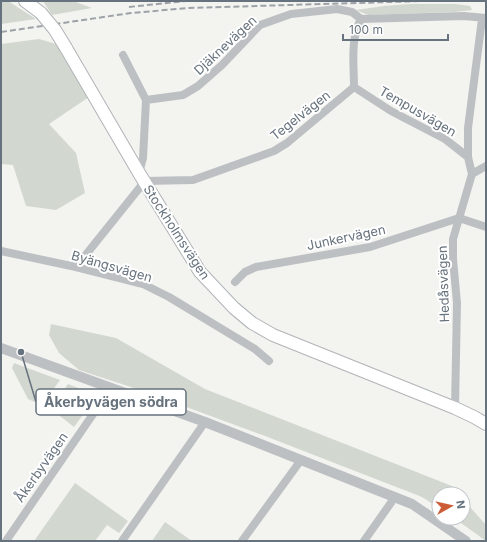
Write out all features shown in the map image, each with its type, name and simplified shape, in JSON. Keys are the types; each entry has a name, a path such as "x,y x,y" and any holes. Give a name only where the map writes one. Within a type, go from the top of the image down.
{"main road":[{"name":"Stockholmsvägen","path":"25,1 41,13 55,30 200,272 234,308 252,323 273,335 455,408 486,424"}],"street":[{"name":"Djäknevägen","path":"146,100 183,95 198,86 260,25 291,14 337,9 352,12 361,19 464,16 484,18"},
{"name":"Hedåsvägen","path":"455,408 457,303 453,239 472,174 468,157 468,128 484,18"},
{"path":"354,87 354,38 356,28 361,19"},
{"path":"76,267 142,177 146,100 123,55"},
{"name":"Tempusvägen","path":"354,87 391,111 445,139 468,157"},
{"name":"Tegelvägen","path":"142,177 193,180 274,151 287,143 354,87"},
{"path":"472,174 486,166"},
{"path":"459,218 486,227"},
{"name":"Junkervägen","path":"235,282 245,272 256,266 370,247 459,218"},
{"name":"Byängsvägen","path":"1,251 76,267 143,284 163,294 255,349 269,360"},
{"path":"1,348 205,422 412,504 466,541"},
{"name":"Åkerbyvägen","path":"6,541 111,388"},
{"path":"122,541 205,422"},
{"path":"242,541 301,460"},
{"path":"364,541 395,497"}],"shaded area":[{"path":"1,1 8,1 36,19 1,24"},
{"path":"43,1 73,1 92,8 52,15"},
{"path":"411,4 456,4 470,6 472,10 368,15 356,10"},
{"path":"39,39 56,44 89,97 49,124 76,153 85,193 56,210 26,206 13,165 1,164 1,44"},
{"path":"51,324 116,338 205,389 452,486 431,486 431,503 422,497 265,436 143,391 79,370 59,353 49,335"},
{"path":"14,363 60,380 42,405 28,399 12,368"},
{"path":"68,384 91,393 94,400 74,427 51,409"},
{"path":"75,483 128,521 119,533 107,525 95,541 34,541"},
{"path":"471,508 486,525 486,541 465,526 471,526"},
{"path":"165,522 192,541 152,541"}],"railway":[{"path":"129,7 186,1"},
{"path":"1,32 131,13 189,8 423,1"}],"place":[{"name":"Åkerbyvägen södra","path":"21,352"}]}
